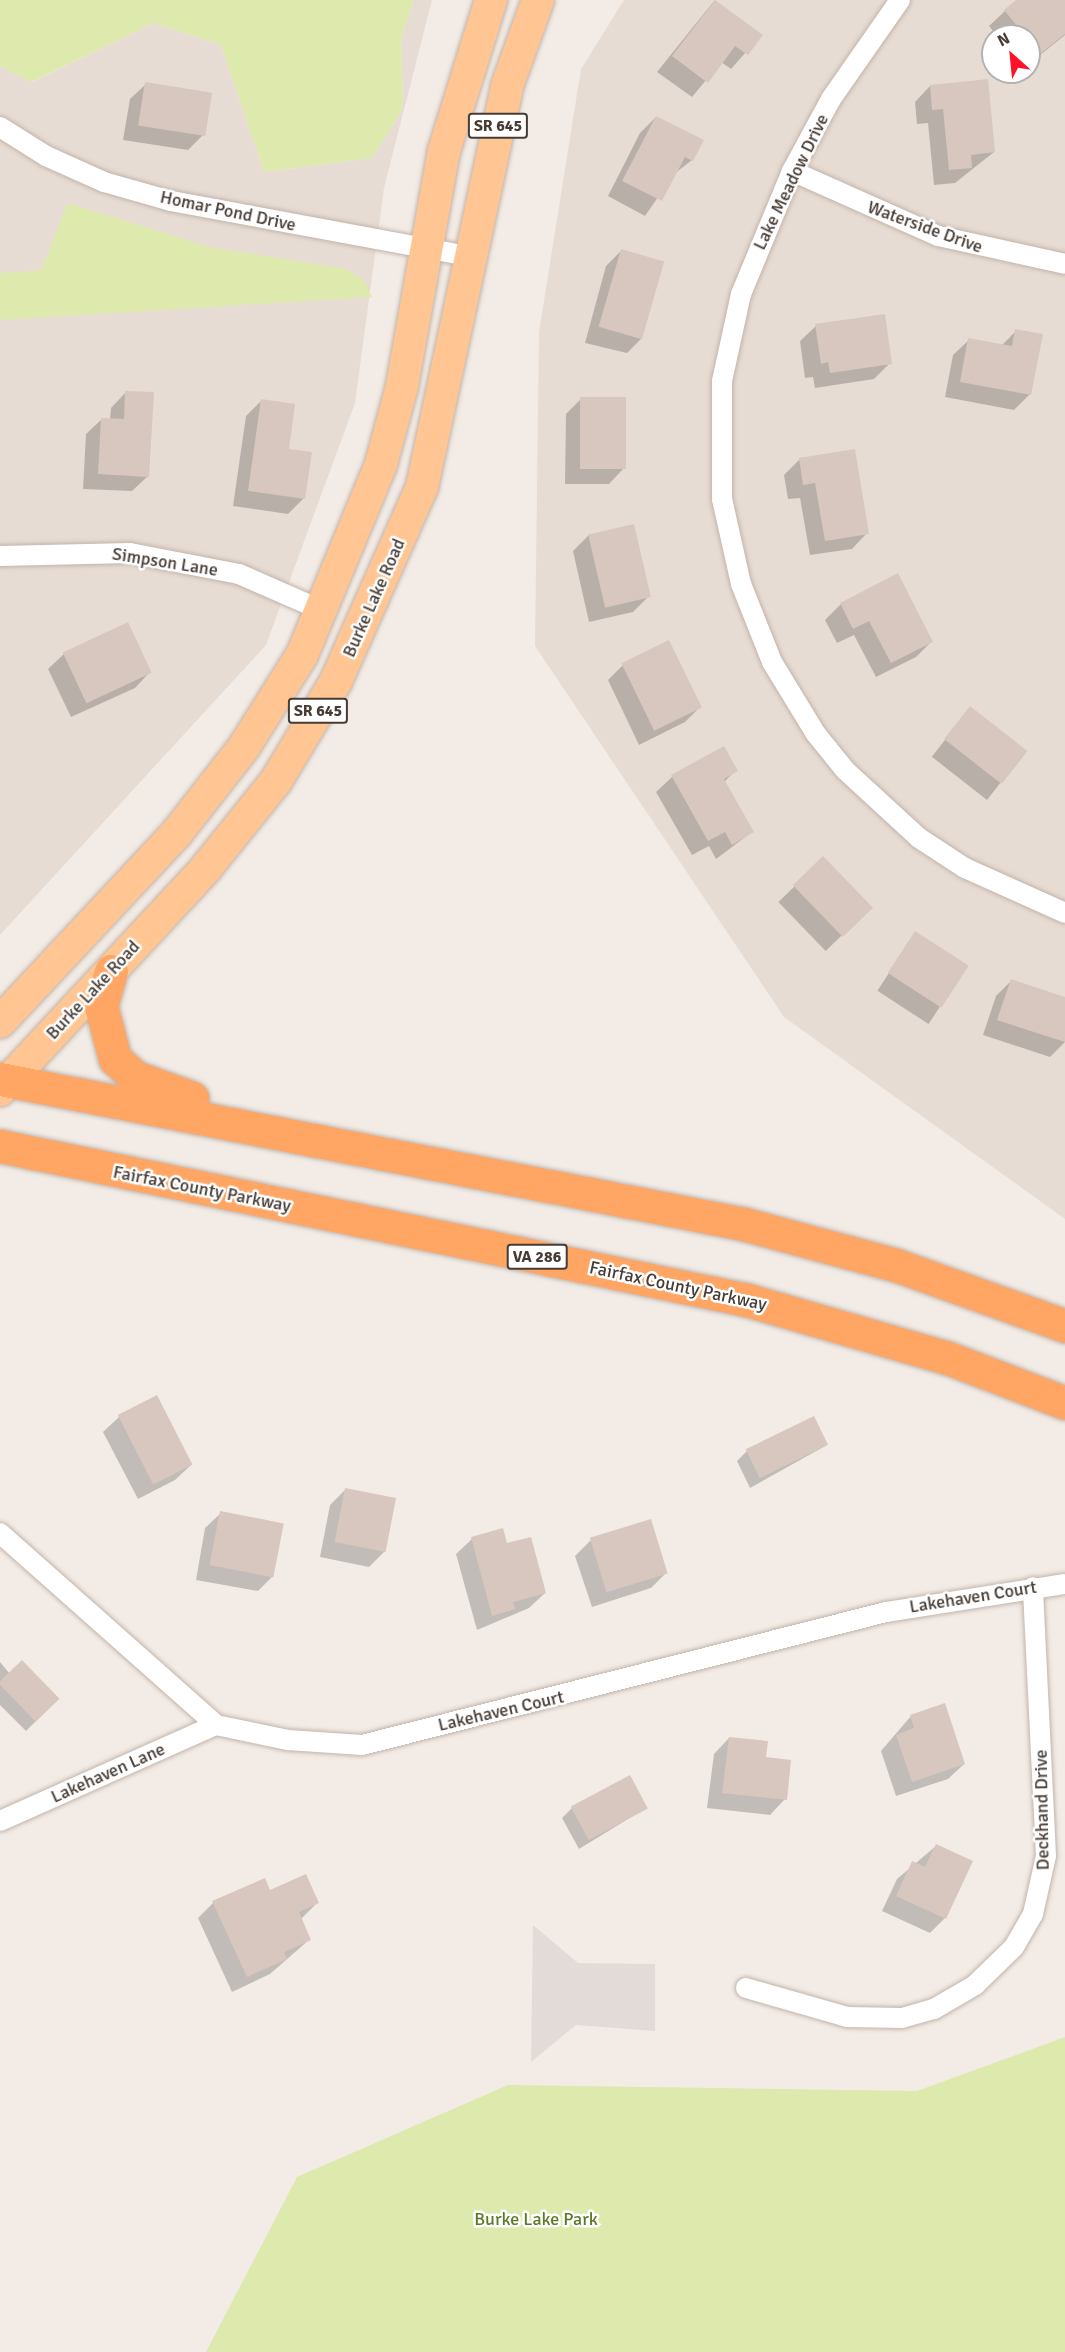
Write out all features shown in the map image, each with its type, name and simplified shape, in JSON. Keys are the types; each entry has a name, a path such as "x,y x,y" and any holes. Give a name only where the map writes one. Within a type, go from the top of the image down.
{"highway":[{"path":"111,971 101,1006 104,1033 115,1059 135,1077 319,1140"},
{"path":"3,1084 319,1140 754,1227 896,1265 1065,1326"},
{"name":"Fairfax County Parkway","path":"0,1146 747,1300 948,1358 1065,1403"}],"main road":[{"name":"SR 645","path":"0,1022 176,834 237,755 302,655 381,464 402,386 444,151 491,0"},
{"name":"Burke Lake Road","path":"3,1084 206,868 276,781 336,681 422,487 446,393 469,256 507,86 538,0"}],"street":[{"name":"Lake Meadow Drive","path":"900,0 831,99 792,171 741,294 718,423 726,520 755,623 816,734 874,800 965,868 1065,913"},
{"name":"Homar Pond Drive","path":"0,127 46,156 171,201 469,256"},
{"name":"Waterside Drive","path":"792,171 938,236 1065,264"},
{"name":"Simpson Lane","path":"0,556 130,553 239,574 321,610"},
{"name":"Lakehaven Court","path":"0,1533 216,1725 288,1740 362,1745 886,1612 1033,1587 1065,1584"},
{"name":"Deckhand Drive","path":"746,1988 847,2017 902,2018 934,2009 975,1985 1014,1947 1033,1914 1046,1856 1033,1587"},
{"name":"Lakehaven Lane","path":"0,1821 216,1725"}],"shaded area":[{"path":"414,0 432,0 384,188 355,403 266,645 0,935 0,66 32,82 154,23 221,45 264,172 372,158 403,108 401,38"},
{"path":"624,0 1065,0 1065,1219 784,1017 535,646 539,332 581,69"},
{"path":"533,1925 578,1963 655,1964 655,2031 576,2025 531,2062"}],"green space":[{"path":"0,0 414,0 401,38 403,108 372,158 264,172 221,45 154,23 31,82 0,66"},
{"path":"68,203 209,247 346,269 364,280 372,297 0,320 0,273 41,270"},
{"name":"Burke Lake Park","path":"1065,2037 1065,2352 206,2352 297,2177 508,2085 917,2091"}],"building":[{"path":"715,0 763,35 748,55 735,46 708,83 672,56"},
{"path":"1016,0 1065,0 1065,34 1041,53 1041,24 1015,24 1004,10"},
{"path":"981,80 981,84 988,84 995,152 971,155 972,168 949,170 943,109 932,110 930,85"},
{"path":"145,82 212,93 205,136 138,125"},
{"path":"656,116 704,140 693,161 685,157 662,201 622,181"},
{"path":"621,249 664,261 642,339 599,327"},
{"path":"885,314 892,364 830,373 828,362 821,364 815,324"},
{"path":"1015,329 1043,334 1031,395 960,382 968,338 1012,346"},
{"path":"125,391 154,392 149,477 98,474 101,418 124,419"},
{"path":"580,397 626,397 626,469 580,469"},
{"path":"261,399 295,404 289,449 312,452 305,499 248,491"},
{"path":"855,449 869,534 825,541 815,483 803,485 799,458"},
{"path":"634,524 651,597 605,608 588,535"},
{"path":"898,573 933,642 891,663 869,621 853,629 840,603"},
{"path":"128,622 152,673 86,703 63,652"},
{"path":"669,640 702,707 654,731 621,663"},
{"path":"970,706 1028,751 1002,784 944,739"},
{"path":"724,746 738,771 724,779 754,832 732,845 725,832 708,841 671,775"},
{"path":"823,856 873,908 843,937 793,885"},
{"path":"915,931 969,966 941,1008 888,973"},
{"path":"1011,979 1065,997 1065,1042 997,1020"},
{"path":"157,1395 192,1464 153,1484 118,1415"},
{"path":"814,1416 828,1445 760,1478 746,1449"},
{"path":"345,1488 396,1498 386,1552 335,1542"},
{"path":"220,1511 284,1523 273,1577 210,1565"},
{"path":"651,1519 668,1574 606,1592 590,1538"},
{"path":"503,1528 507,1543 531,1537 546,1593 513,1602 515,1609 492,1616 471,1537"},
{"path":"22,1660 60,1699 36,1722 0,1685 0,1681"},
{"path":"945,1703 965,1764 912,1782 896,1735 914,1728 910,1715"},
{"path":"729,1737 768,1741 766,1757 791,1760 787,1800 722,1793"},
{"path":"630,1775 648,1809 589,1840 571,1806"},
{"path":"936,1844 973,1861 946,1919 896,1896 912,1861 925,1867"},
{"path":"306,1874 319,1903 299,1912 311,1940 284,1952 287,1959 247,1977 212,1901 265,1878 270,1890"}]}
